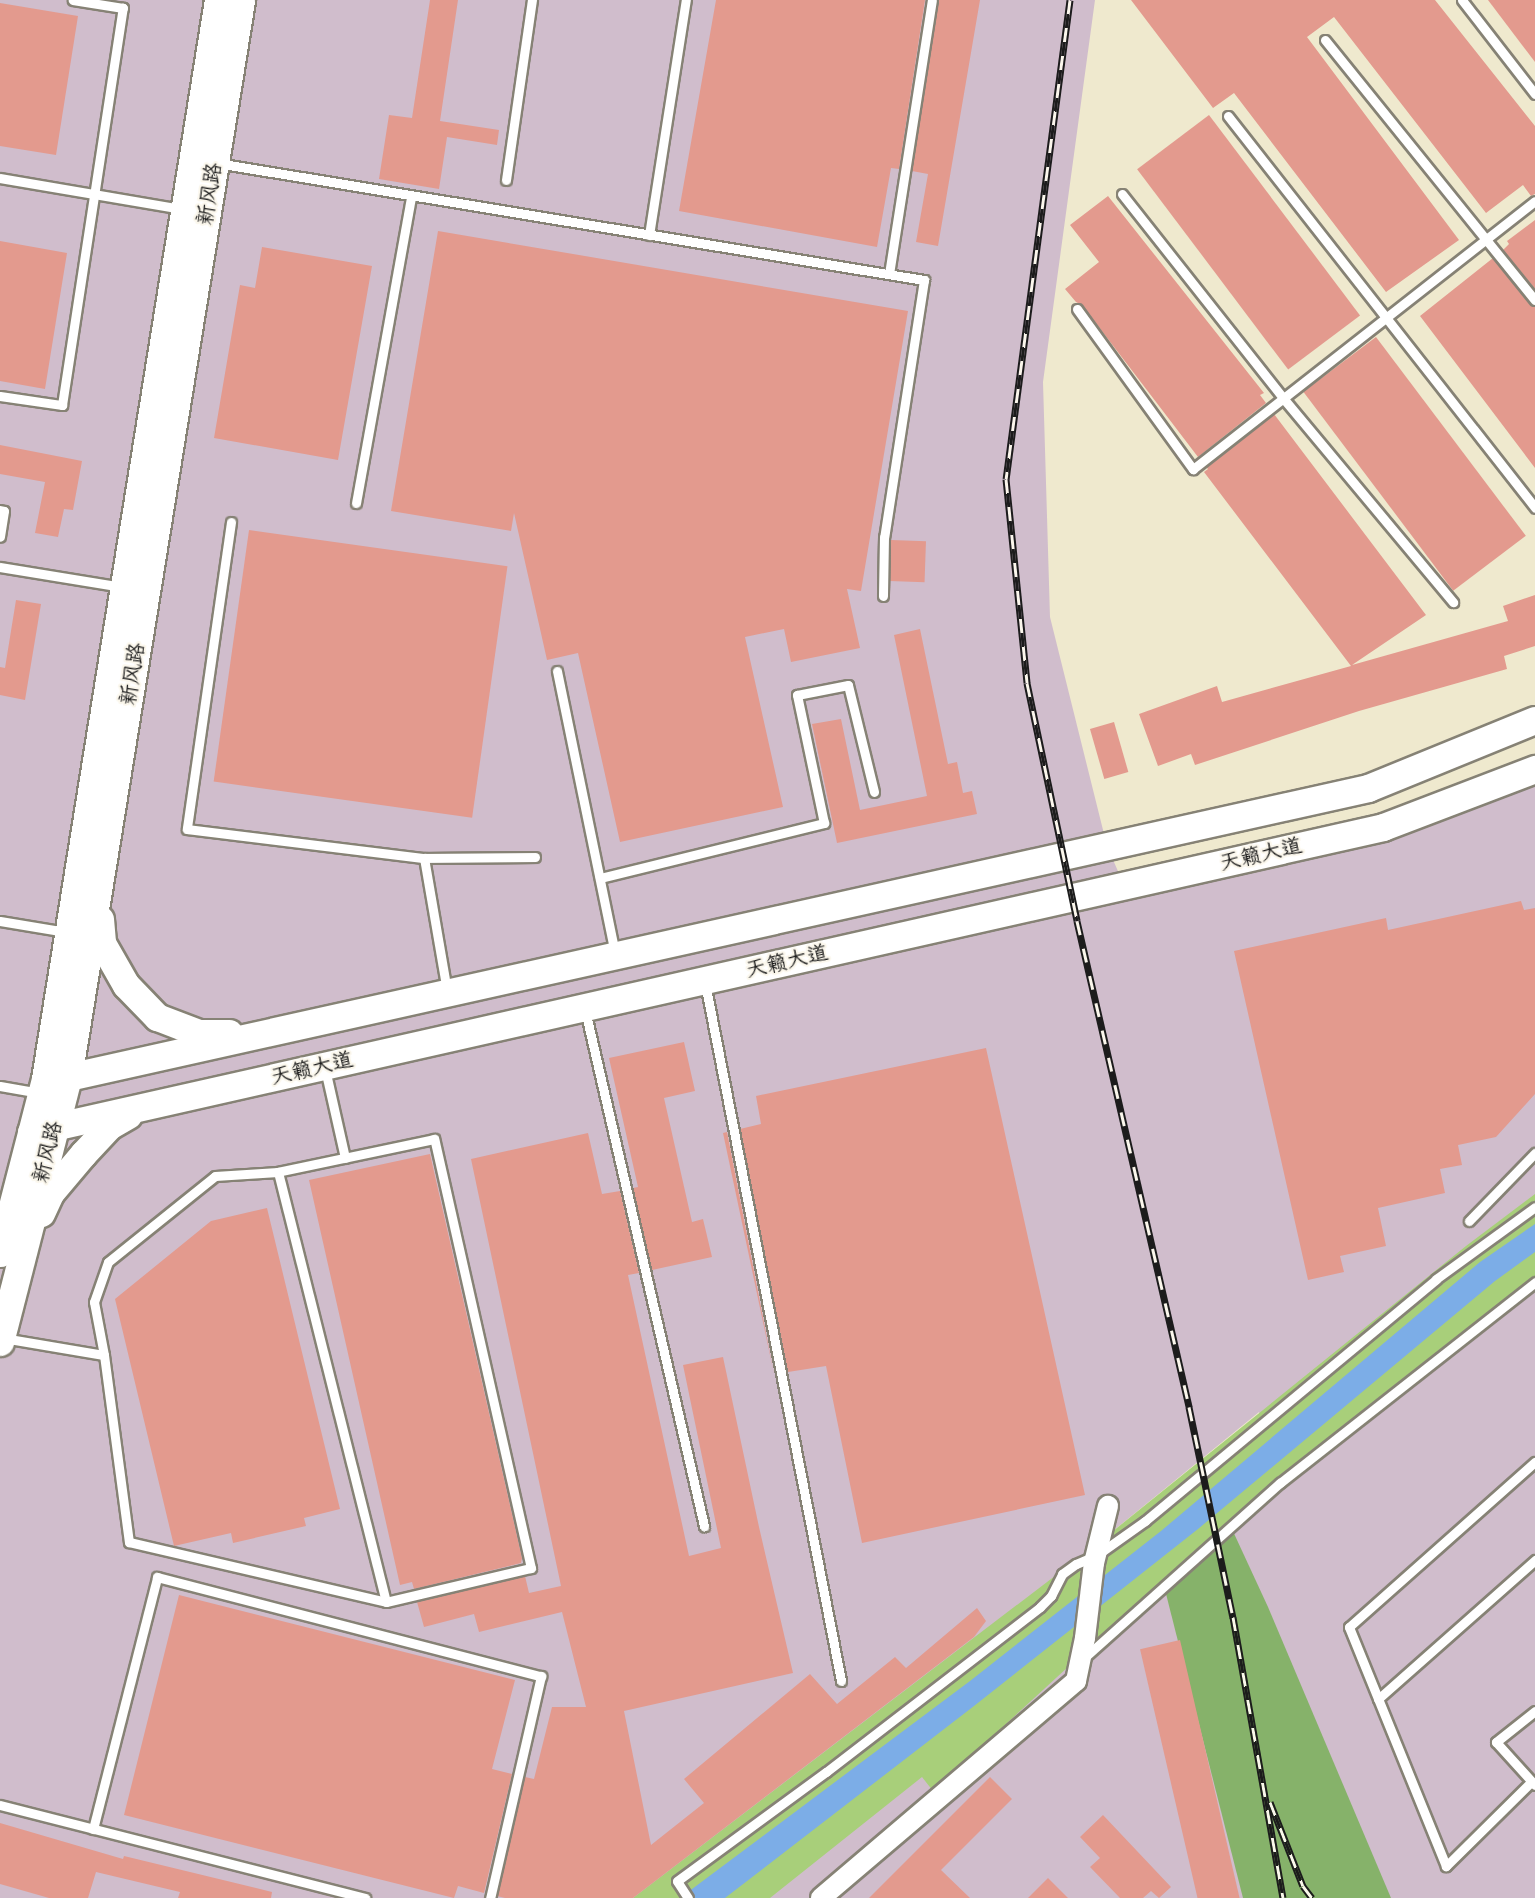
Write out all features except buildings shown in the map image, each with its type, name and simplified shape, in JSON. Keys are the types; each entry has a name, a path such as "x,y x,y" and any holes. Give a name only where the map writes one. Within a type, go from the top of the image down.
{"main road":[{"name":"新风路","path":"1,1340 11,1254 43,1130 51,1083 68,933 218,0"},
{"name":"新风路","path":"51,1083 97,893 241,0"},
{"name":"天籁大道","path":"51,1083 1368,788 1535,720"},
{"name":"天籁大道","path":"43,1130 1383,827 1535,769"},
{"path":"97,893 102,943 126,985 157,1017 199,1033 266,1034"},
{"path":"11,1254 51,1192 109,1126 138,1108"}],"street":[{"path":"821,1898 1076,1682 1085,1638 1095,1559 1108,1506"}],"lane":[{"path":"0,396 62,405 123,8 73,0"},
{"path":"506,180 532,0"},
{"path":"649,235 686,0"},
{"path":"889,274 932,0"},
{"path":"1462,0 1535,94"},
{"path":"1325,40 1535,300"},
{"path":"1228,116 1535,508"},
{"path":"215,162 924,280 884,537 883,596"},
{"path":"0,178 185,209"},
{"path":"1122,194 1283,398 1453,602"},
{"path":"356,503 411,196"},
{"path":"1077,309 1193,469 1535,201"},
{"path":"0,510 4,511 0,537"},
{"path":"231,522 187,829 424,858 535,857"},
{"path":"0,567 124,587"},
{"path":"557,670 616,956"},
{"path":"600,879 824,823 797,695 848,685 874,792"},
{"path":"424,858 447,993"},
{"path":"0,921 68,933"},
{"path":"704,981 841,1681"},
{"path":"585,1008 704,1526"},
{"path":"325,1066 345,1158"},
{"path":"0,1086 51,1083"},
{"path":"434,1139 531,1568 386,1602 129,1542 104,1355 94,1302 108,1262 214,1176 278,1172 434,1139"},
{"path":"1470,1221 1535,1153"},
{"path":"278,1172 386,1602"},
{"path":"686,1895 677,1881 826,1772 1040,1606 1052,1596 1062,1574 1076,1564 1095,1559 1145,1521 1444,1273 1535,1207"},
{"path":"1080,1662 1280,1483 1535,1282"},
{"path":"1,1340 104,1355"},
{"path":"1535,1462 1349,1628 1446,1866 1533,1783 1496,1742 1535,1711"},
{"path":"1378,1699 1535,1560"},
{"path":"93,1829 157,1577 541,1676 490,1898"},
{"path":"0,1805 365,1898"}],"shaded area":[{"path":"0,0 1095,0 1043,382 1050,617 1107,846 1124,885 1383,827 1535,768 1535,1898 0,1898","holes":["1259,1412 1279,1483 1192,1553 1102,1540"]}],"green space":[{"path":"1535,1194 1535,1282 1192,1553 933,1791 922,1777 770,1898 633,1898 1102,1540 1466,1246"},
{"path":"1231,1527 1268,1607 1391,1898 1243,1898 1164,1586"}],"water":[{"path":"1535,1224 1535,1252 1495,1281 1198,1529 974,1706 725,1898 680,1898 970,1681 1161,1531 1480,1262"}],"railway":[{"path":"1070,0 1006,479 1027,683 1077,921 1189,1407 1233,1617 1283,1898"},
{"path":"1270,1802 1303,1886 1312,1898"}]}
